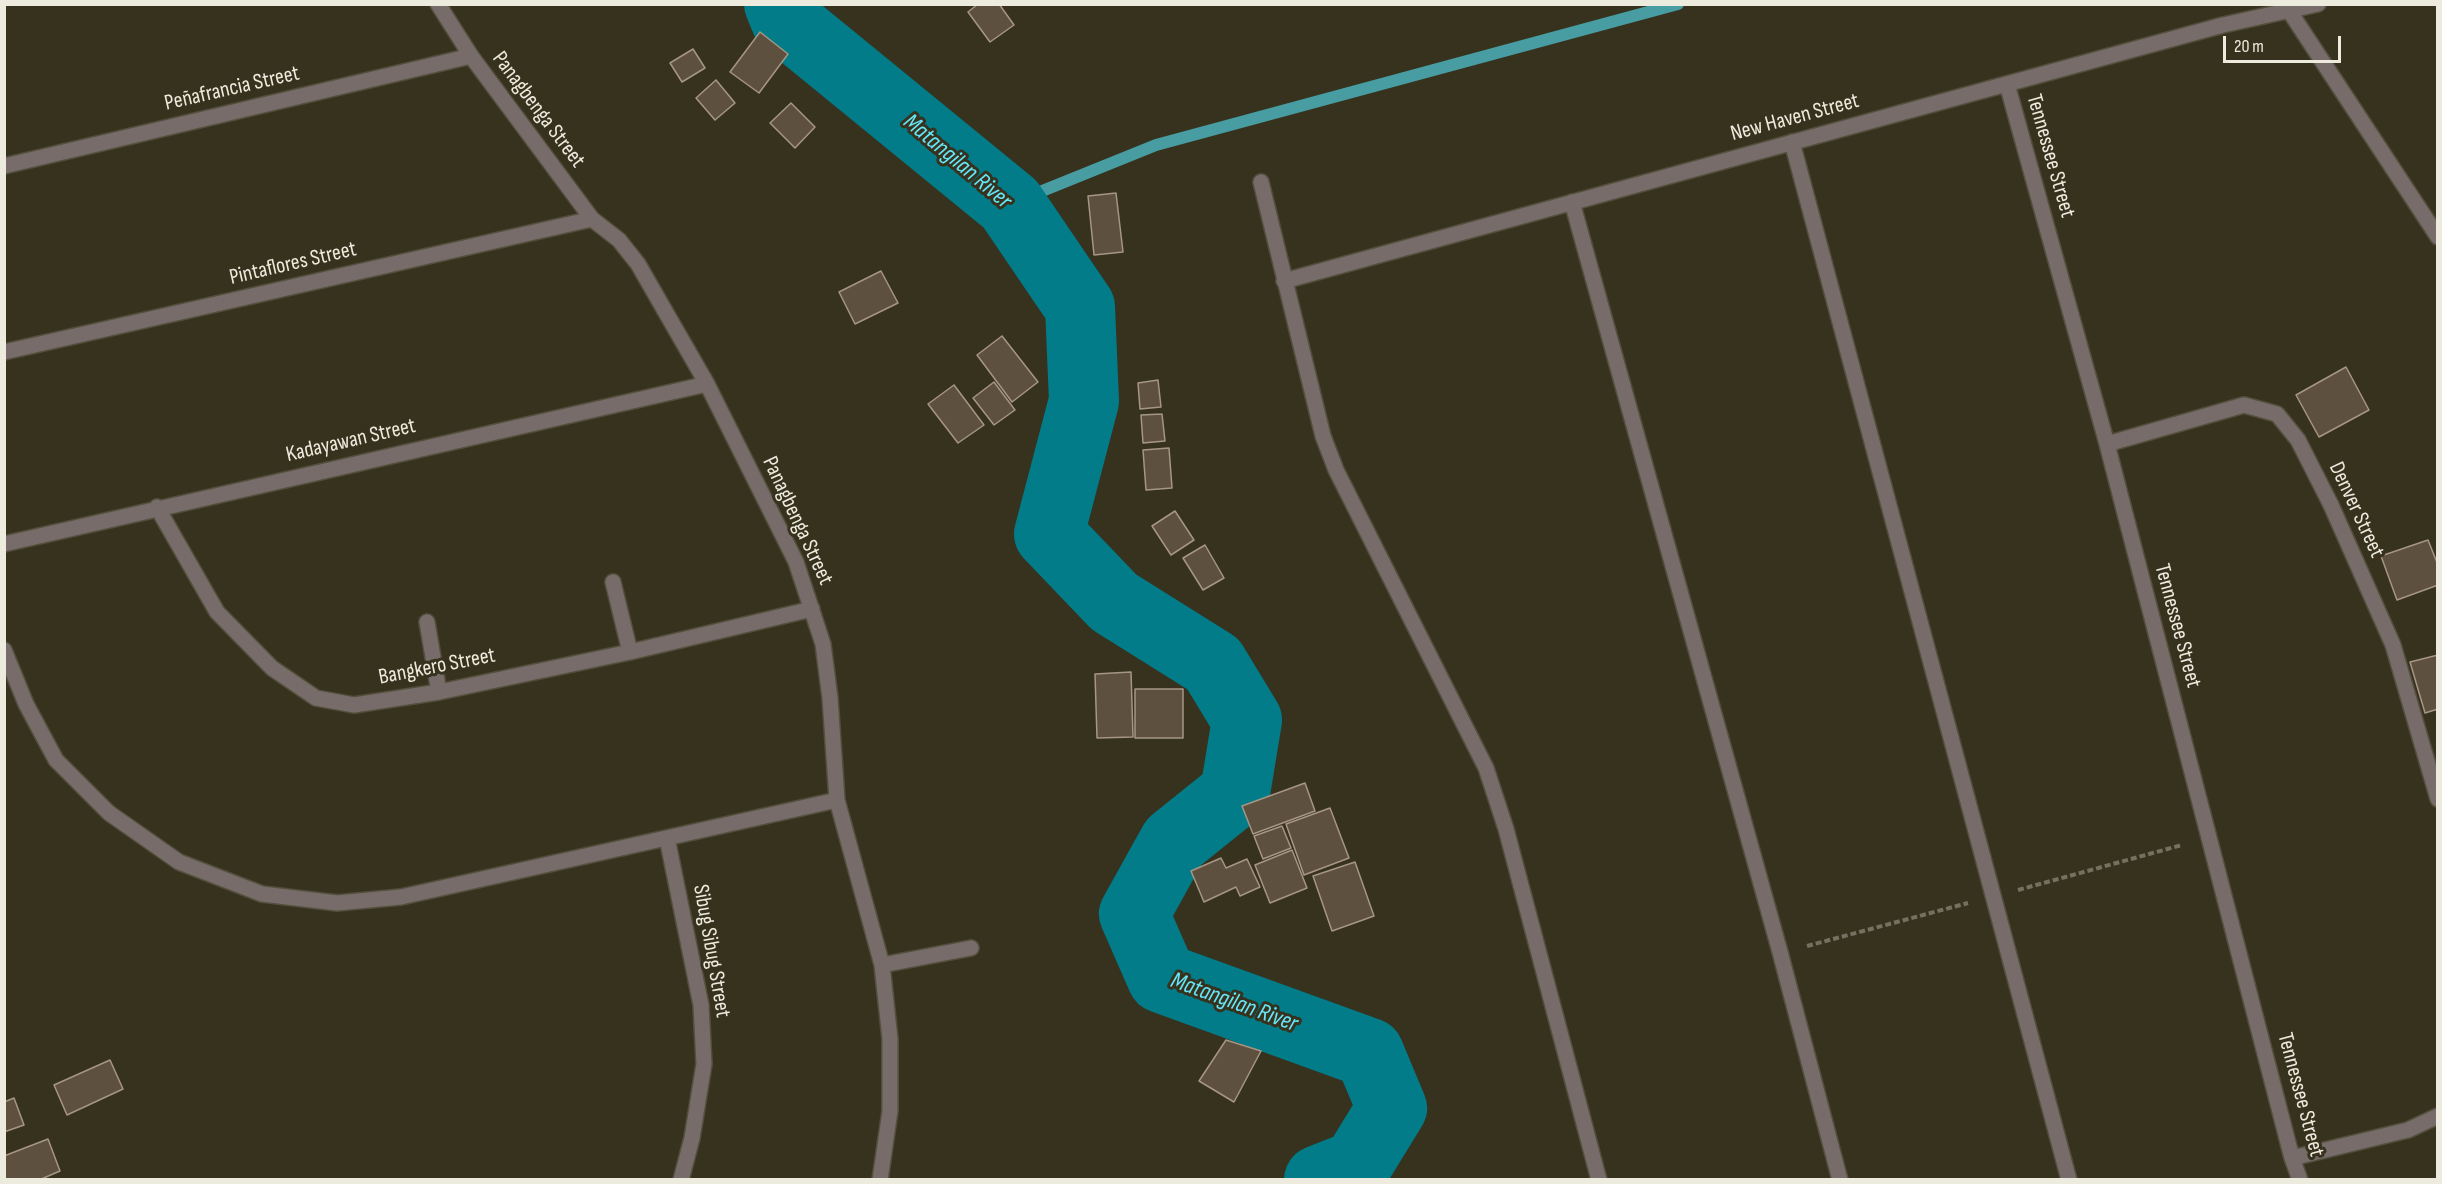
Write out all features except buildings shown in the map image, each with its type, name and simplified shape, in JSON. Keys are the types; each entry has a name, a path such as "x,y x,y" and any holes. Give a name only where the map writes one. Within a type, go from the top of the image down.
{"street":[{"name":"Panagbenga Street","path":"438,4 471,56 592,219 620,240 638,264 707,384 796,562 823,644 830,698 837,800 882,965 890,1039 890,1111 880,1179"},
{"name":"New Haven Street","path":"1284,281 2223,25 2318,4"},
{"path":"2290,12 2430,210 2438,237"},
{"name":"Peñafrancia Street","path":"4,166 471,56"},
{"name":"Tennessee Street","path":"2007,84 2107,444 2292,1158 2300,1179"},
{"path":"1792,142 2069,1179"},
{"path":"1261,182 1323,436 1336,470 1486,768 1506,829 1599,1179"},
{"path":"1572,202 1774,929 1840,1179"},
{"name":"Pintaflores Street","path":"4,352 592,219"},
{"name":"Kadayawan Street","path":"4,544 157,507 707,384"},
{"name":"Denver Street","path":"2107,444 2244,405 2277,414 2298,440 2331,505 2393,645 2438,800"},
{"name":"Bangkero Street","path":"157,507 217,612 272,668 316,698 354,705 439,692 630,652 812,609"},
{"path":"613,582 630,652"},
{"path":"427,622 439,692"},
{"path":"4,650 26,704 56,760 109,813 179,862 262,894 337,903 401,897 837,800"},
{"name":"Sibug Sibug Street","path":"667,838 701,1005 704,1064 692,1138 681,1179"},
{"path":"882,965 971,948"},
{"path":"2292,1158 2408,1130 2438,1116"}],"waterway":[{"name":"Matangilan River","path":"779,4 786,21 1010,204 1080,307 1084,401 1049,534 1114,602 1213,664 1247,720 1235,793 1174,842 1134,914 1162,978 1369,1053 1392,1108 1357,1165 1319,1180"},
{"path":"1010,204 1156,145 1678,4"}]}
